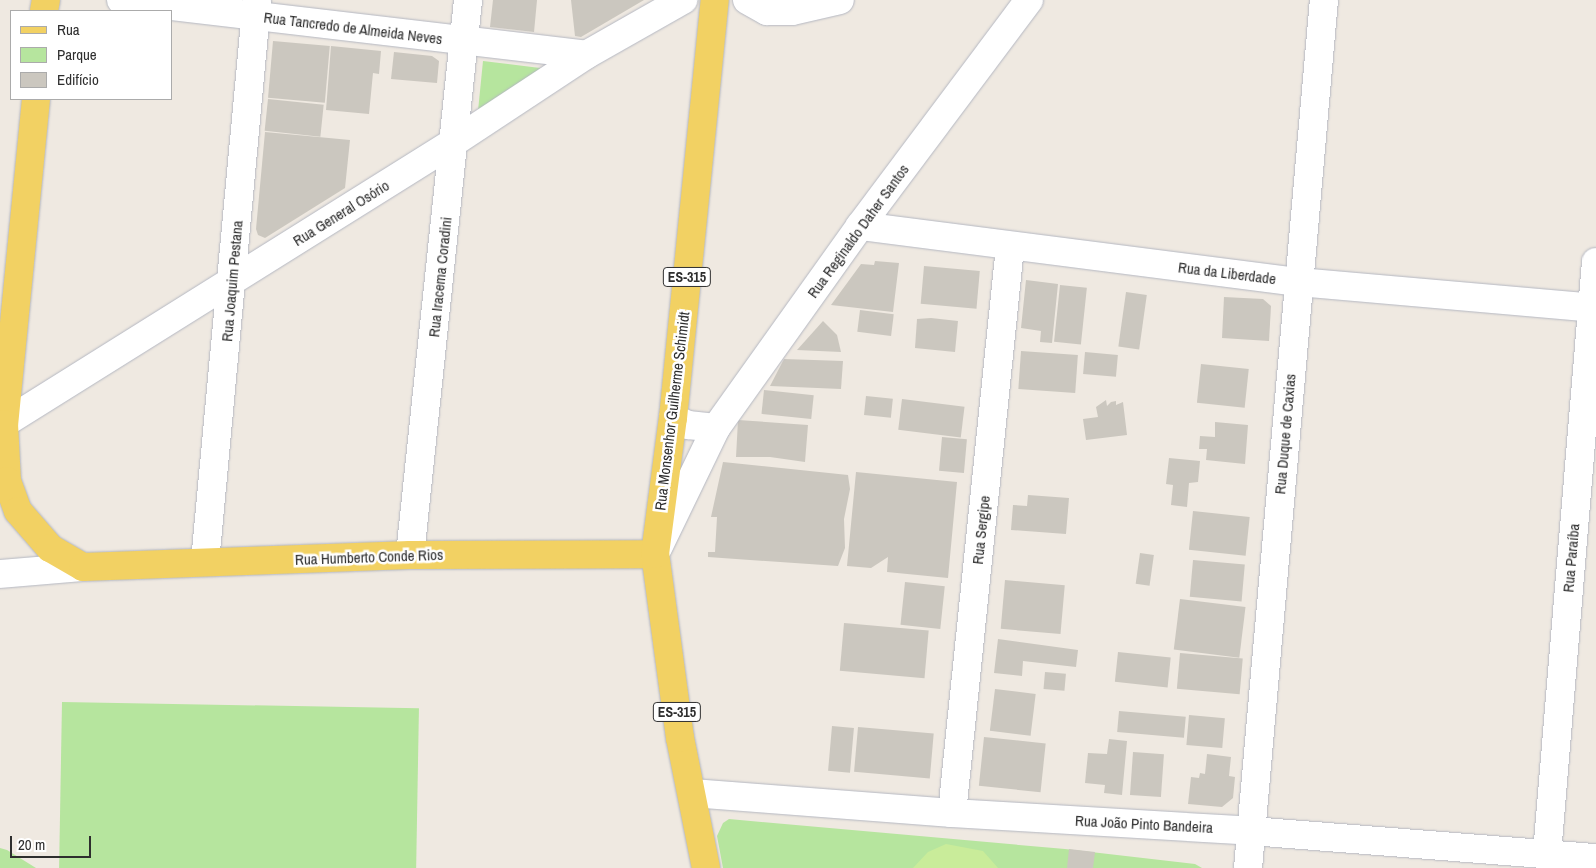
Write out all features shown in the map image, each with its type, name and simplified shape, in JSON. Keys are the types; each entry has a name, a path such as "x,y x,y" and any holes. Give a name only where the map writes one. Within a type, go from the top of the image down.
{"main road":[{"name":"Rua Monsenhor Guilherme Schimidt","path":"655,554 673,418 715,0"},
{"path":"36,100 2,425 4,490 32,530 50,548 83,567"},
{"name":"Rua Humberto Conde Rios","path":"83,567 410,555 655,554"},
{"name":"ES-315","path":"655,554 680,738 706,868"}],"street":[{"name":"Rua Tancredo de Almeida Neves","path":"121,0 256,8 464,42 586,55"},
{"name":"Rua Iracema Coradini","path":"410,555 468,0"},
{"name":"Rua General Osório","path":"2,425 454,142 586,55 683,0"},
{"path":"748,1 767,11 792,11 840,0"},
{"name":"Rua Reginaldo Daher Santos","path":"655,554 716,428 860,226 1028,0"},
{"name":"Rua Duque de Caxias","path":"1248,868 1324,0"},
{"name":"Rua Joaquim Pestana","path":"205,562 256,8"},
{"name":"Rua da Liberdade","path":"860,226 1010,247 1298,282 1594,308"},
{"name":"Rua Sergipe","path":"952,813 1010,247"},
{"name":"Rua Paraíba","path":"1547,854 1594,308 1596,262"},
{"path":"673,418 688,425 716,428"},
{"path":"0,574 83,567"},
{"name":"Rua João Pinto Bandeira","path":"692,793 952,813 1251,831 1596,858"}],"green space":[{"path":"483,61 540,68 541,69 478,111"},
{"path":"62,702 419,708 416,868 59,868"},
{"path":"729,819 1065,849 1195,864 1202,868 723,868 717,836 723,823"},
{"path":"946,844 983,851 998,868 913,868 928,852"},
{"path":"0,848 7,850 36,868 0,868"}],"building":[{"path":"493,0 537,0 534,32 490,27"},
{"path":"571,0 644,0 581,37 575,36"},
{"path":"273,41 330,46 325,103 268,98"},
{"path":"331,46 381,51 379,74 373,73 369,114 326,110"},
{"path":"394,52 432,56 439,61 437,83 391,79"},
{"path":"268,99 324,105 320,137 265,131"},
{"path":"265,132 350,140 345,188 265,238 258,235 256,229"},
{"path":"875,261 899,263 893,312 831,305 861,264 874,265"},
{"path":"924,266 980,271 976,309 921,304"},
{"path":"1026,280 1058,284 1052,343 1040,342 1041,331 1021,328"},
{"path":"1060,285 1087,288 1081,345 1054,342"},
{"path":"1126,292 1147,295 1139,349 1118,346"},
{"path":"1224,297 1263,299 1271,306 1269,341 1222,338"},
{"path":"860,310 894,314 891,336 857,332"},
{"path":"931,318 958,321 955,352 915,348 917,319"},
{"path":"823,321 837,335 841,352 797,350"},
{"path":"1021,351 1078,355 1075,393 1018,389"},
{"path":"1085,352 1118,355 1116,377 1083,374"},
{"path":"784,359 843,361 841,389 770,386"},
{"path":"1201,364 1249,369 1245,408 1197,403"},
{"path":"764,390 814,395 811,419 761,414"},
{"path":"866,396 893,399 891,418 864,415"},
{"path":"902,399 965,407 961,437 898,430"},
{"path":"1106,400 1107,406 1111,402 1116,401 1116,405 1123,402 1127,435 1086,440 1083,419 1098,417 1096,407"},
{"path":"738,420 808,425 805,462 770,457 736,457"},
{"path":"1215,422 1248,425 1245,464 1206,460 1207,449 1199,449 1200,436 1215,437"},
{"path":"942,437 967,439 964,473 939,471"},
{"path":"1169,458 1200,461 1198,482 1189,483 1187,507 1171,505 1173,485 1166,484"},
{"path":"723,462 848,475 850,489 844,519 845,548 838,566 708,557 708,552 715,552 717,517 711,517"},
{"path":"856,472 957,482 948,578 887,572 888,557 871,568 847,566"},
{"path":"1028,495 1069,498 1066,534 1011,530 1013,505 1027,506"},
{"path":"1193,511 1250,517 1246,556 1189,550"},
{"path":"1140,553 1154,555 1150,586 1136,584"},
{"path":"1193,560 1245,565 1242,601 1190,597"},
{"path":"1005,580 1065,585 1061,634 1001,629"},
{"path":"905,582 945,586 940,629 901,625"},
{"path":"1180,599 1246,607 1239,658 1174,650"},
{"path":"844,623 929,630 924,678 840,671"},
{"path":"998,639 1078,650 1076,667 1023,661 1022,676 994,673"},
{"path":"1118,652 1171,658 1168,687 1115,682"},
{"path":"1180,653 1243,658 1240,694 1177,689"},
{"path":"1045,672 1066,674 1064,691 1044,689"},
{"path":"995,689 1036,694 1031,736 990,731"},
{"path":"1119,711 1186,717 1184,738 1117,732"},
{"path":"1189,715 1225,718 1222,748 1186,745"},
{"path":"832,726 854,728 850,773 828,771"},
{"path":"858,727 934,734 930,778 854,772"},
{"path":"984,737 1046,743 1041,792 979,786"},
{"path":"1109,739 1127,741 1122,795 1104,793 1105,785 1085,783 1088,753 1107,754"},
{"path":"1133,752 1164,754 1161,797 1130,795"},
{"path":"1207,754 1231,757 1229,776 1235,777 1233,798 1222,807 1188,804 1191,777 1199,778 1200,773 1205,774"},
{"path":"1069,849 1095,852 1093,868 1067,868"}]}
